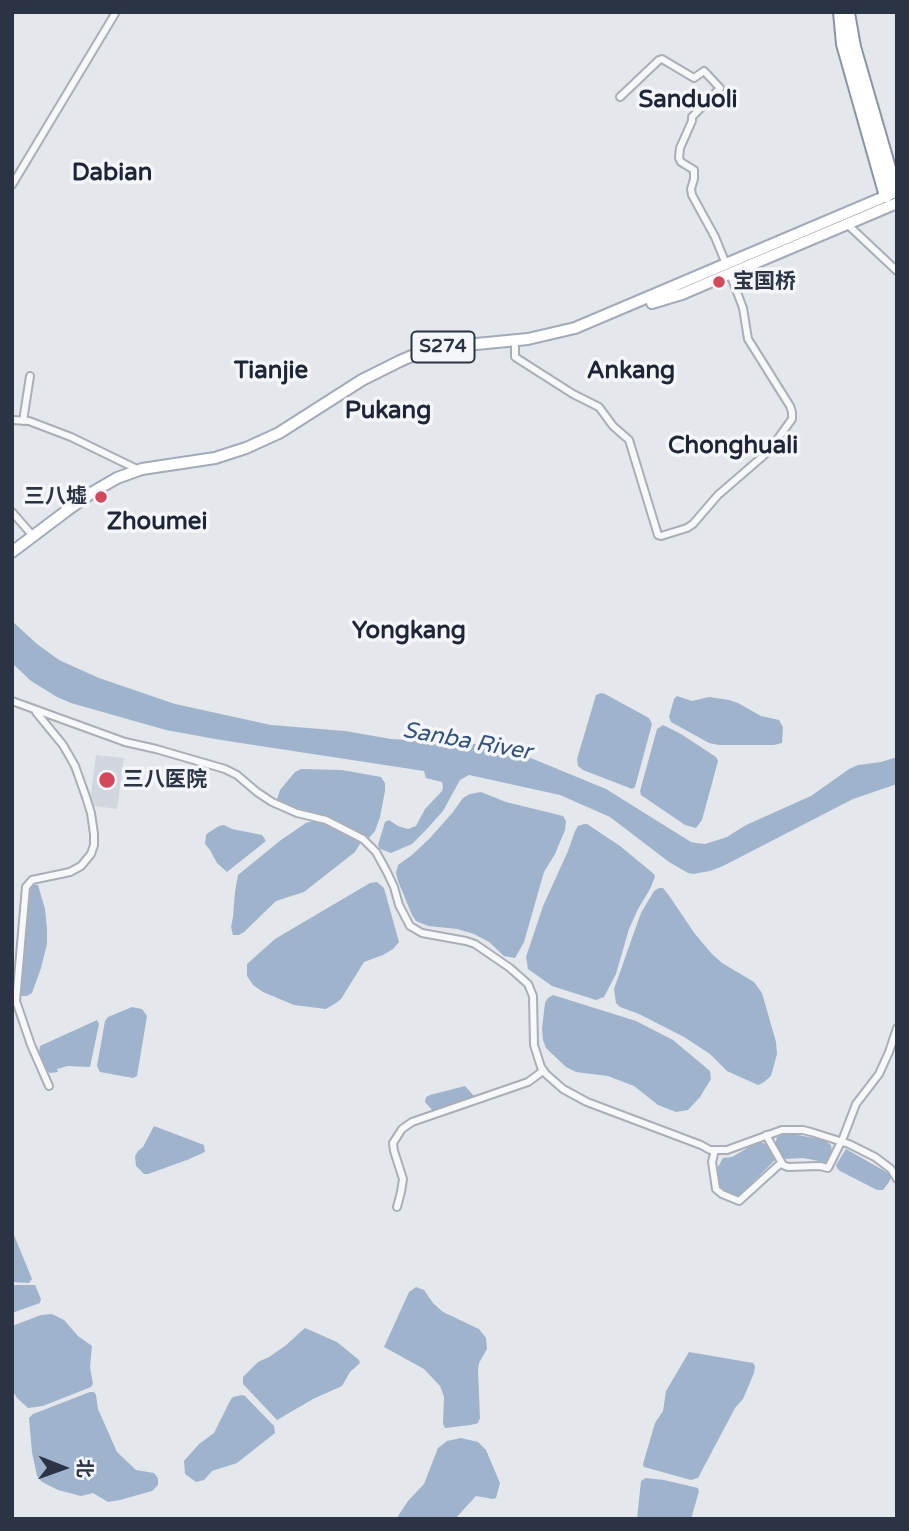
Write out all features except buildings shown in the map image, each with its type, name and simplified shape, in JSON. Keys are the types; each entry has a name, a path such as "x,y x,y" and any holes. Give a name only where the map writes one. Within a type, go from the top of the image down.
{"highway":[{"path":"840,12 843,44 894,195"},
{"path":"848,12 854,47 894,195"}],"main road":[{"name":"S274","path":"12,552 93,492 117,478 160,465 215,458 246,448 290,427 377,372 421,352 556,334 847,224 894,195"},
{"name":"S274","path":"12,561 80,508 127,481 161,471 217,464 248,454 293,432 380,377 423,359 461,351 543,343 577,334 658,300 682,294 728,269 894,195"}],"street":[{"path":"12,185 116,12"},
{"path":"515,346 515,357 573,394 599,407 613,426 629,440 658,535 661,536 693,524 718,495 769,451 792,419 790,405 748,339 743,308 728,269 715,237 692,195 694,170 679,158 692,117 720,88 704,71 694,78 662,59 620,97"},
{"path":"847,224 897,271"},
{"path":"23,421 30,376"},
{"path":"12,420 29,421 71,437 139,470"},
{"path":"12,512 33,536"},
{"path":"12,701 125,742 218,766 237,775 272,802 297,813 326,820 363,839 376,852 387,872 410,926 422,933 475,944 528,984 533,996 536,1054 543,1071 563,1090 587,1102 715,1150 727,1150 782,1130 803,1130 841,1142 878,1160 891,1170 897,1179"},
{"path":"35,710 58,738 75,766 89,805 94,834 91,855 81,866 70,872 32,880 26,887 16,1002 49,1086"},
{"path":"766,1135 781,1163 788,1167 828,1168 856,1104 879,1074 897,1028"},
{"path":"397,1207 403,1179 393,1143 401,1129 412,1122 528,1082 543,1071"},
{"path":"715,1150 712,1162 717,1191 739,1200 781,1163"}],"shaded area":[{"name":"三八医院","path":"96,755 124,758 117,809 94,806 90,801"}],"water":[{"path":"12,621 59,660 99,678 175,704 271,725 345,731 391,739 493,745 500,750 526,756 606,789 696,843 705,844 727,837 746,825 811,796 858,765 897,757 897,784 853,799 723,866 693,874 669,862 610,817 560,795 469,775 460,780 443,811 412,844 391,853 380,849 378,845 385,822 389,820 408,829 416,826 425,809 442,791 442,782 426,778 424,771 166,730 71,703 31,681 12,663"},
{"path":"601,693 649,718 652,724 635,787 632,789 578,766 577,759 596,695"},
{"path":"677,696 692,701 709,697 729,700 761,716 779,720 783,727 782,743 709,743 671,722 669,717"},
{"path":"663,725 681,734 718,761 702,820 696,828 685,825 641,795 657,729"},
{"path":"301,769 342,770 381,777 385,783 385,791 380,817 369,838 333,818 294,807 277,799 280,790 295,772"},
{"path":"481,792 506,802 563,816 566,821 555,854 544,872 524,942 515,958 504,956 489,942 474,934 428,926 416,921 396,873 398,865 430,838 463,798"},
{"path":"316,820 359,841 355,852 304,892 276,901 244,932 233,935 231,927 238,875 281,840 306,823"},
{"path":"584,824 620,846 655,877 629,929 616,974 604,997 596,1000 552,986 528,969 526,957 543,906 575,831 578,826"},
{"path":"224,825 262,835 266,841 227,872 217,863 205,844 208,833"},
{"path":"377,882 384,888 399,942 383,955 364,962 341,999 326,1009 294,1005 253,985 247,976 247,964 275,939 370,883"},
{"path":"31,885 38,885 45,909 47,944 32,993 20,996"},
{"path":"663,888 712,954 754,982 762,993 777,1054 771,1076 764,1082 758,1085 727,1071 710,1054 684,1037 616,1003 614,989 641,913 654,891"},
{"path":"553,995 636,1021 673,1040 710,1071 711,1079 688,1110 676,1112 658,1105 634,1086 608,1076 576,1072 566,1067 546,1048 543,1040 545,1003"},
{"path":"132,1007 142,1009 147,1016 137,1076 133,1078 100,1072 97,1066 105,1021 108,1017"},
{"path":"97,1020 99,1024 90,1067 68,1066 50,1073 46,1070 39,1053 40,1046"},
{"path":"465,1086 474,1096 433,1111 425,1102 430,1095"},
{"path":"154,1126 204,1145 205,1152 144,1174 136,1166 135,1156"},
{"path":"782,1135 824,1140 831,1145 832,1152 824,1162 783,1158 775,1145 777,1137"},
{"path":"756,1143 767,1145 775,1160 739,1196 722,1192 718,1167 723,1158 732,1157"},
{"path":"846,1149 890,1174 891,1178 883,1190 877,1190 837,1168 836,1165"},
{"path":"12,1205 14,1235 32,1279 29,1283 12,1282"},
{"path":"12,1285 35,1285 40,1303 12,1313"},
{"path":"416,1287 424,1290 443,1312 479,1329 486,1338 487,1349 478,1370 478,1423 445,1428 444,1397 440,1386 424,1369 384,1347 409,1292"},
{"path":"52,1314 64,1320 78,1336 92,1346 90,1367 93,1384 43,1406 28,1408 12,1390 12,1326 41,1315"},
{"path":"305,1328 337,1342 360,1363 350,1372 342,1386 277,1420 243,1384 243,1377 258,1362 285,1346"},
{"path":"689,1352 753,1363 755,1366 743,1399 735,1408 698,1478 691,1480 644,1467 643,1464 655,1423 663,1411 666,1391"},
{"path":"90,1392 96,1395 98,1409 117,1452 136,1470 154,1473 158,1478 158,1485 152,1491 108,1502 93,1493 81,1496 58,1490 42,1482 37,1476 29,1418 33,1414"},
{"path":"242,1395 274,1426 275,1433 237,1463 212,1471 204,1480 196,1482 185,1474 184,1461 199,1444 214,1433 231,1399"},
{"path":"461,1438 478,1442 486,1450 500,1483 496,1498 476,1496 455,1519 396,1519 424,1484 438,1448 447,1441"},
{"path":"646,1478 698,1488 691,1519 637,1519 641,1481"}],"place":[{"name":"宝国桥","path":"719,282"},
{"name":"三八墟","path":"101,497"},
{"name":"三八医院","path":"107,780"}],"district":[{"name":"Sanduoli","path":"688,101"},
{"name":"Dabian","path":"112,174"},
{"name":"Tianjie","path":"271,372"},
{"name":"Ankang","path":"631,372"},
{"name":"Pukang","path":"388,412"},
{"name":"Chonghuali","path":"733,447"},
{"name":"Zhoumei","path":"157,523"},
{"name":"Yongkang","path":"409,632"}],"water label":[{"name":"Sanba River","path":"467,742"}]}
